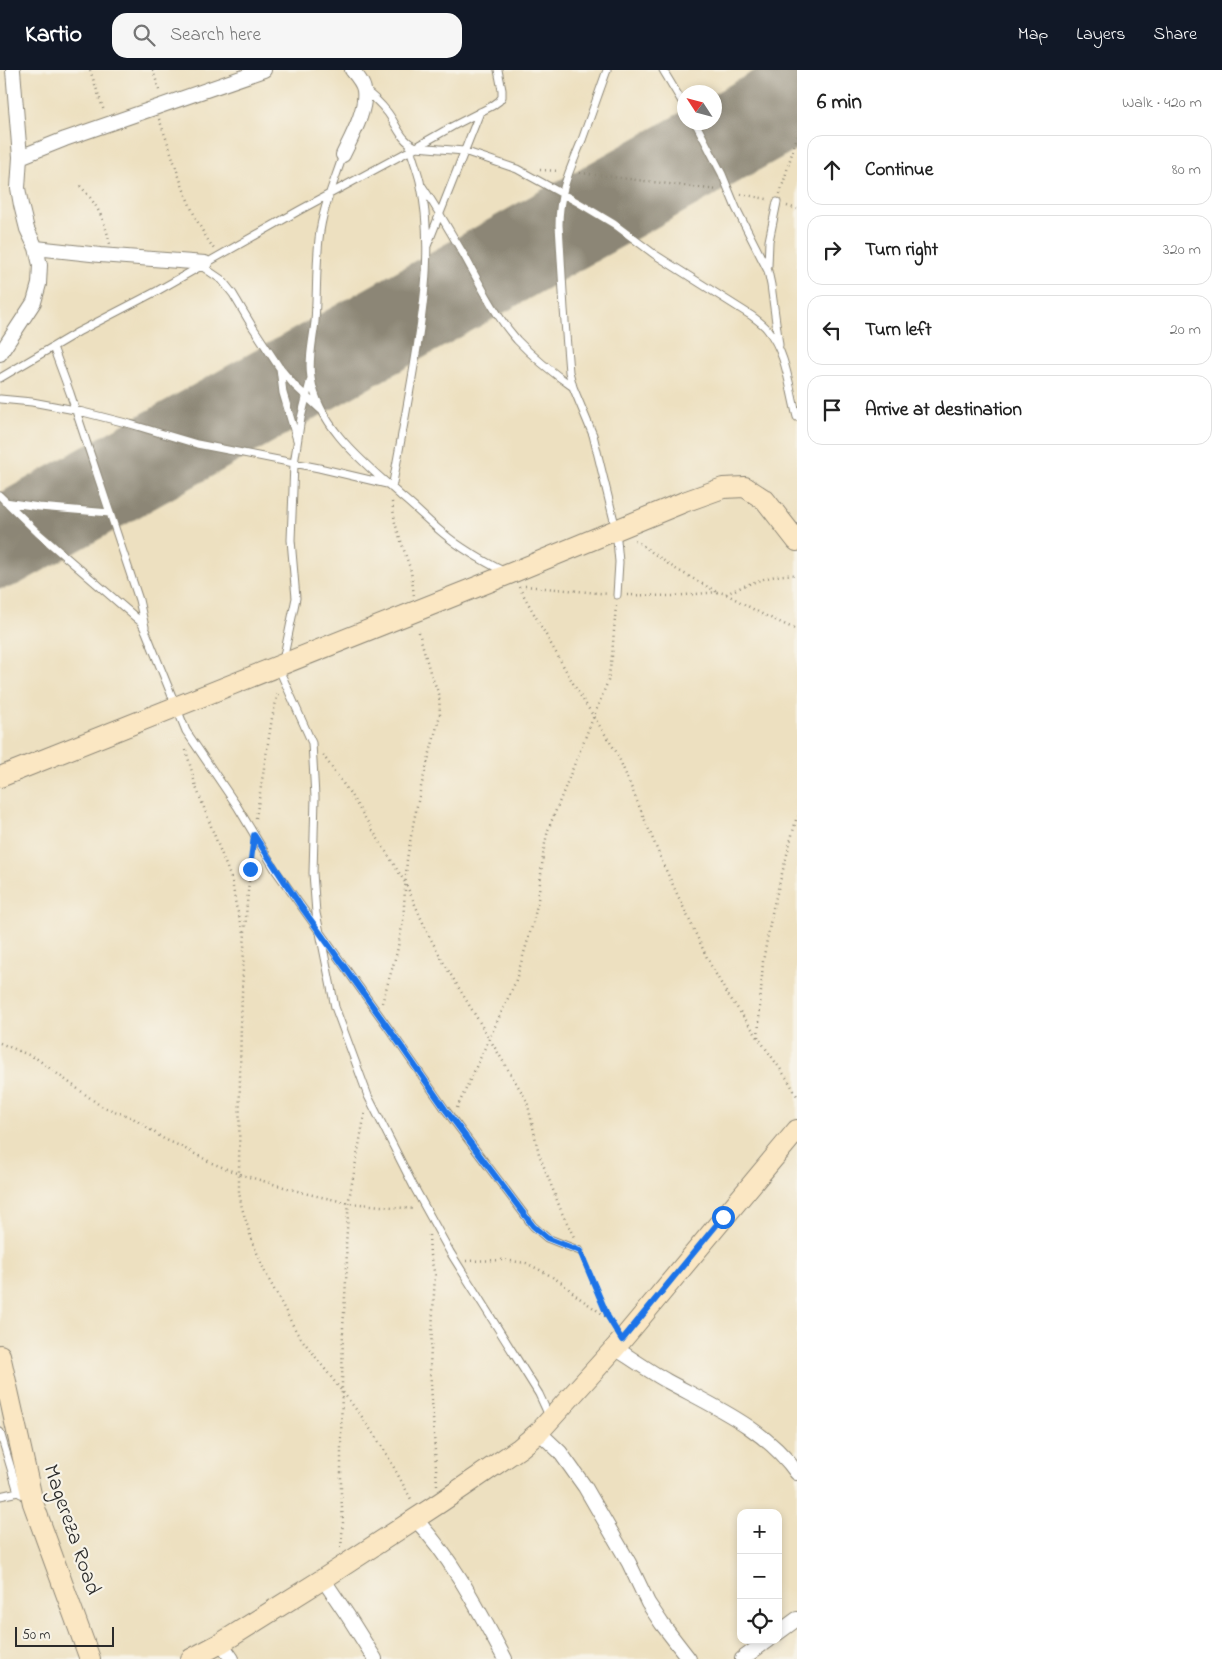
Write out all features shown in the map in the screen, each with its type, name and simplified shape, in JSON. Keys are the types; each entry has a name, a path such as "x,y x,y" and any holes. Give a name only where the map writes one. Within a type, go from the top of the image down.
{"street":[{"path":"0,354 34,302 39,284 40,265 36,248 27,229 20,205 18,188 20,157 13,70"},
{"path":"20,157 264,70"},
{"path":"343,155 363,103 361,78"},
{"path":"36,248 203,264"},
{"path":"0,777 176,707 282,670 416,611 619,528 723,488 745,487 764,500 797,541"},
{"path":"191,1659 226,1651 330,1574 520,1448 545,1426 619,1344 797,1130"},
{"path":"619,1344 665,1380 749,1427 783,1455 797,1473"},
{"name":"Magereza Road","path":"0,1356 25,1497 90,1659"},
{"path":"545,1426 629,1563 648,1603 689,1659"},
{"path":"418,1517 448,1562 489,1630 504,1659"},
{"path":"330,1574 348,1616 375,1659"},
{"path":"782,1630 797,1619"},
{"path":"742,1659 763,1644"}],"lane":[{"path":"0,378 86,328 157,291 328,196 412,147 499,101 502,96 502,90 498,70"},
{"path":"606,70 561,194 559,225 569,372 573,387 593,435 619,528 617,595"},
{"path":"663,70 677,93"},
{"path":"361,78 373,96 389,114 404,139 412,147 420,183 426,249 422,320 390,486"},
{"path":"426,249 480,112"},
{"path":"699,130 768,271 773,292 780,353"},
{"path":"412,147 464,151 517,169 614,224 660,258 752,316 766,327 773,337 780,353 797,416"},
{"path":"343,155 328,196 319,239 311,378 297,440 294,464 291,540 296,598 282,670 312,743 314,768 313,873 319,933 335,1007 368,1096 454,1260 539,1394 545,1426"},
{"path":"420,183 441,214 498,315 535,358 573,387"},
{"path":"768,271 769,241 778,202"},
{"path":"203,264 222,280 233,294 279,367 295,386 323,412 356,455 458,545 486,563 509,574"},
{"path":"52,347 139,600 146,632"},
{"path":"279,367 283,393 297,440"},
{"path":"311,378 323,412"},
{"path":"0,399 32,402 75,410 197,444 319,468 390,486"},
{"path":"0,496 3,501 91,580 141,622 186,731 237,806 276,871 319,933 379,1014 475,1151 533,1226 547,1238 580,1251"},
{"path":"3,501 40,507 110,513"},
{"path":"0,1432 25,1497 0,1496"}],"path":[{"path":"90,70 108,125"},
{"path":"153,70 160,107 185,195 201,229 219,256"},
{"path":"778,202 797,136"},
{"path":"517,169 569,172 730,192 778,202 797,209"},
{"path":"80,186 94,202 101,214 113,255"},
{"path":"379,1014 397,952 403,921 413,825 440,715 441,703 420,639 411,570 393,513 390,486"},
{"path":"619,528 656,556 703,585 726,594 762,614 797,630"},
{"path":"726,594 775,576 797,575"},
{"path":"719,592 672,596 617,595 518,585 578,692 617,753 675,890 709,962 726,992 797,1096"},
{"path":"452,1118 514,983 533,923 548,830 608,681 617,595"},
{"path":"282,670 272,718 254,835 244,934 240,1043 239,1192 252,1241 265,1272 297,1333 342,1390 381,1446 418,1517"},
{"path":"186,731 186,748 190,767 235,890 236,906 244,934"},
{"path":"309,736 348,792 406,884 440,957 527,1102 538,1154 619,1344"},
{"path":"758,1039 763,961 773,908 797,816"},
{"path":"0,1042 36,1058 101,1106 133,1118 164,1139 212,1164 308,1194 349,1203 427,1210"},
{"path":"330,1574 343,1522 340,1440 349,1203 368,1096"},
{"path":"431,1219 429,1248 436,1275 430,1367 438,1504"},
{"path":"454,1260 480,1262 509,1260 526,1263 546,1272 609,1319"}],"runway":[{"path":"0,544 797,98"}],"route":[{"path":"250,869 254,835 276,871 319,933 475,1151 533,1226 547,1238 580,1251 608,1317 622,1340 723,1217"}]}
